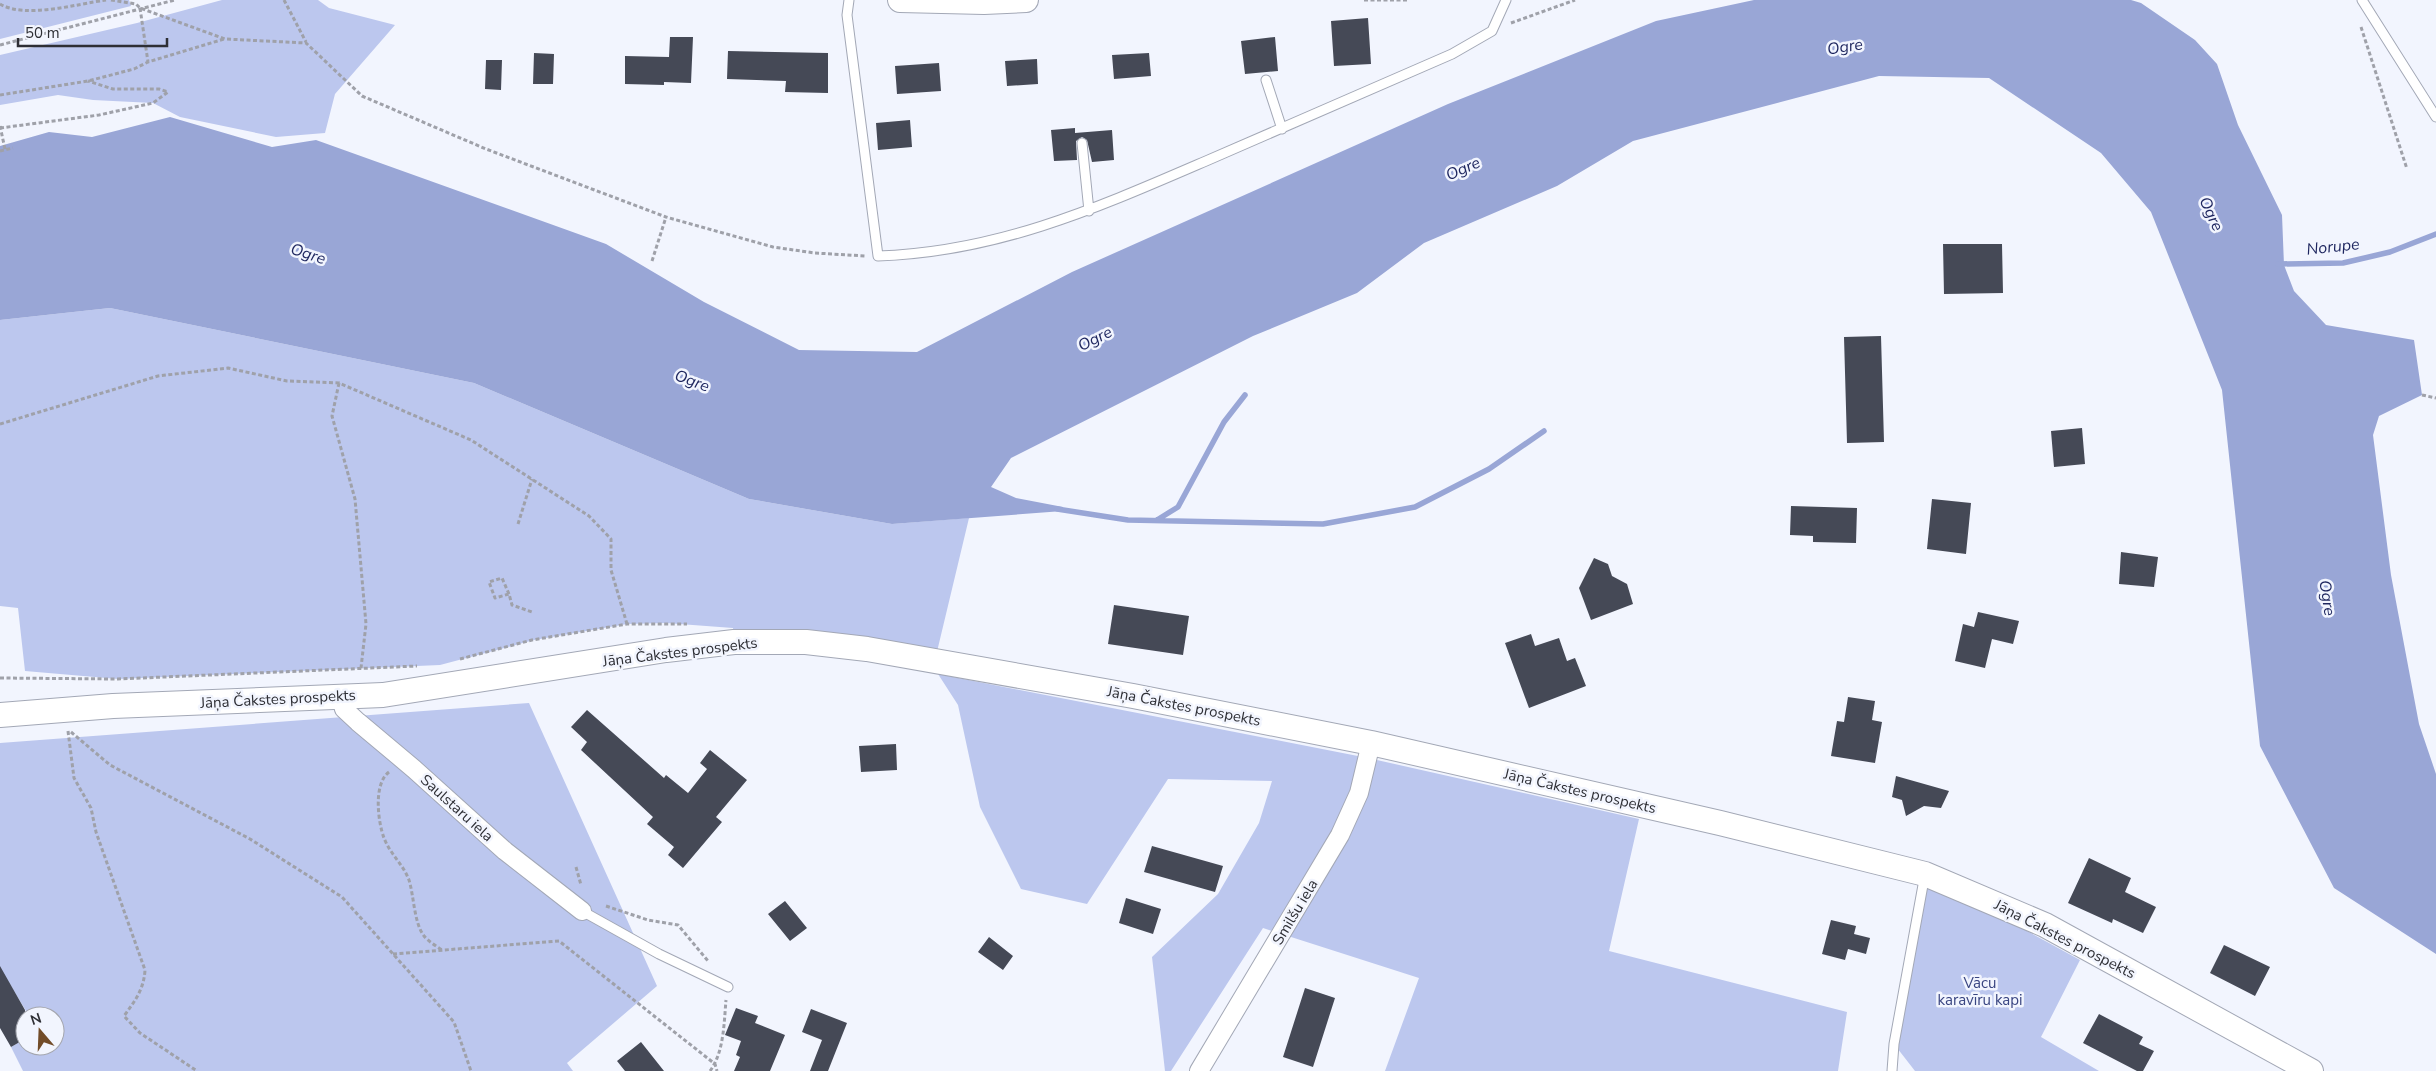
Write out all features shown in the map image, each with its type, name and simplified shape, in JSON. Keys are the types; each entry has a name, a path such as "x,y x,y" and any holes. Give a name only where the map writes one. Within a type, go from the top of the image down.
{"street":[{"path":"900,0 975,2 1026,0"},
{"name":"Jāņa Čakstes prospekts","path":"0,716 113,706 341,698 409,692 666,650 734,642 806,642 867,649 1133,696 1371,743 1720,823 1925,874 2045,925 2311,1071"},
{"name":"Saulstaru iela","path":"341,698 344,709 505,851 582,911"},
{"name":"Smilšu iela","path":"1199,1071 1340,836 1358,793 1371,743"}],"lane":[{"path":"849,0 847,14 878,256 910,255 955,249 1008,237 1089,212 1452,54 1492,32 1506,0"},
{"path":"2362,0 2436,117"},
{"path":"1266,80 1282,129"},
{"path":"1082,143 1089,212"},
{"path":"1892,1071 1894,1044 1925,874"},
{"path":"582,911 658,954 728,987"}],"path":[{"path":"0,4 20,10 36,12 106,0"},
{"path":"111,0 135,2 140,8 225,39 306,43"},
{"path":"0,44 175,0"},
{"path":"284,0 306,43 362,96 486,149 666,217 773,248 815,254 878,256"},
{"path":"1364,0 1407,0"},
{"path":"1492,32 1530,14 1575,0"},
{"path":"140,8 148,62"},
{"path":"2358,19 2407,169"},
{"path":"0,89 1,95 88,81 225,39"},
{"path":"5,150 0,127 99,115 154,103 168,92 159,88 112,89 88,81"},
{"path":"0,151 14,148"},
{"path":"652,261 666,217"},
{"path":"0,424 158,376 228,368 287,381 340,382 471,440 589,516 611,539 611,570 626,624 588,632 532,640 459,660"},
{"path":"340,382 332,416 355,499 366,624 361,668"},
{"path":"2422,395 2436,398"},
{"path":"518,524 532,479"},
{"path":"509,594 495,598 489,582 502,578 509,594 512,605 532,612"},
{"path":"0,678 118,679 420,666"},
{"path":"197,1071 140,1033 124,1016 138,998 146,970 96,832 91,808 74,778 67,729 110,766 250,839 342,897 454,1022 472,1071"},
{"path":"414,769 401,768 386,774 379,794 380,822 384,838 402,865 409,881 424,936 442,950"},
{"path":"576,867 582,888"},
{"path":"598,902 648,920 678,925 707,960 713,971 708,978"},
{"path":"393,954 559,941 716,1064"},
{"path":"717,1071 716,1064 723,1032 728,987"},
{"path":"710,1071 716,1064"}],"green space":[{"path":"0,0 129,0 131,6 0,39"},
{"path":"222,0 318,0 329,8 395,25 335,94 325,133 276,137 180,117 153,103 93,100 58,95 0,105 0,55 137,23"},
{"path":"110,308 474,383 749,499 892,524 969,518 935,660 734,642 733,628 666,623 627,624 534,640 440,665 118,679 25,671 18,608 0,606 0,320"},
{"path":"938,674 1368,758 1639,819 1609,951 1847,1012 1838,1071 1385,1071 1419,978 1263,928 1171,1071 1165,1071 1152,957 1218,894 1259,823 1272,781 1168,779 1087,904 1021,889 980,807 958,705"},
{"path":"529,703 657,986 567,1063 573,1071 23,1071 16,1056 65,1056 65,1006 23,1006 8,981 0,973 0,743"},
{"name":"Vācu karavīru kapi","path":"1922,885 2016,925 2080,960 2041,1037 2099,1071 1915,1071 1894,1044"},
{"path":"15,1045 15,1055 11,1047"}],"water":[{"name":"Ogre","path":"1754,0 2131,0 2141,3 2195,40 2217,64 2238,125 2282,215 2284,265 2294,291 2326,325 2414,340 2422,395 2379,416 2373,435 2391,575 2419,724 2436,774 2436,954 2334,888 2260,746 2222,390 2151,212 2101,153 1989,78 1879,76 1633,141 1557,186 1424,243 1357,293 1253,336 1011,458 991,487 1016,498 1063,507 1063,511 892,524 749,499 474,383 110,308 0,320 0,146 49,132 92,137 170,117 272,147 316,140 606,244 704,302 799,350 917,352 1072,272 1448,104 1656,21"}],"building":[{"path":"1368,18 1371,64 1334,66 1331,21"},
{"path":"670,37 693,37 691,83 664,82 664,85 625,84 625,56 669,57"},
{"path":"1275,37 1278,71 1245,74 1241,41"},
{"path":"728,51 828,53 828,93 785,92 786,81 727,79"},
{"path":"534,53 554,54 553,84 533,84"},
{"path":"1149,53 1151,76 1114,79 1112,55"},
{"path":"1037,59 1038,84 1007,86 1005,61"},
{"path":"486,60 502,60 501,90 485,89"},
{"path":"939,63 941,91 897,94 895,66"},
{"path":"910,120 912,147 878,150 876,123"},
{"path":"1075,128 1075,133 1112,130 1114,160 1092,162 1087,140 1082,137 1076,141 1077,160 1054,161 1051,130"},
{"path":"1943,244 2002,244 2003,293 1944,294"},
{"path":"1881,336 1884,442 1847,443 1844,337"},
{"path":"2082,428 2085,464 2054,467 2051,431"},
{"path":"1932,499 1971,503 1966,554 1927,549"},
{"path":"1791,506 1857,508 1856,543 1813,542 1813,536 1790,535"},
{"path":"2121,552 2158,557 2154,587 2119,584"},
{"path":"1594,558 1608,564 1612,576 1627,584 1633,604 1591,620 1579,588"},
{"path":"1114,605 1189,616 1183,655 1108,644"},
{"path":"1978,612 2019,621 2013,644 1992,639 1985,668 1955,661 1963,624 1974,627"},
{"path":"1531,634 1535,646 1559,638 1567,661 1575,658 1586,686 1529,708 1505,643"},
{"path":"1848,697 1875,701 1872,720 1882,722 1875,763 1831,756 1837,721 1844,722"},
{"path":"587,710 664,778 666,775 688,793 707,769 700,763 710,750 747,780 716,817 722,822 683,868 668,855 674,847 647,824 653,817 581,750 587,742 571,727"},
{"path":"896,744 897,770 861,772 859,746"},
{"path":"1896,776 1949,791 1941,808 1924,806 1906,816 1902,800 1892,797"},
{"path":"1152,846 1223,866 1215,892 1144,872"},
{"path":"2089,858 2131,878 2125,892 2156,907 2143,933 2113,919 2112,923 2068,903"},
{"path":"1126,898 1161,909 1153,934 1119,923"},
{"path":"785,901 807,928 790,941 768,914"},
{"path":"1831,920 1856,926 1854,934 1870,938 1866,954 1848,949 1845,960 1822,954"},
{"path":"989,937 1013,956 1003,970 978,952"},
{"path":"2224,945 2270,967 2255,996 2210,973"},
{"path":"0,966 23,1006 15,1006 15,1045 11,1047 0,1028"},
{"path":"1305,988 1335,998 1313,1067 1283,1057"},
{"path":"736,1008 758,1016 755,1023 785,1035 770,1071 734,1071 740,1057 736,1055 741,1041 725,1035"},
{"path":"811,1009 847,1023 828,1071 810,1071 822,1040 802,1032"},
{"path":"2099,1014 2143,1037 2139,1044 2154,1051 2143,1071 2137,1071 2083,1043"},
{"path":"641,1042 664,1071 625,1071 617,1061"}],"waterway":[{"name":"Norupe","path":"2278,264 2343,263 2390,252 2436,234"},
{"path":"1157,520 1178,507 1224,422 1245,395"},
{"path":"1057,509 1128,520 1323,524 1415,507 1489,469 1544,431"}]}
